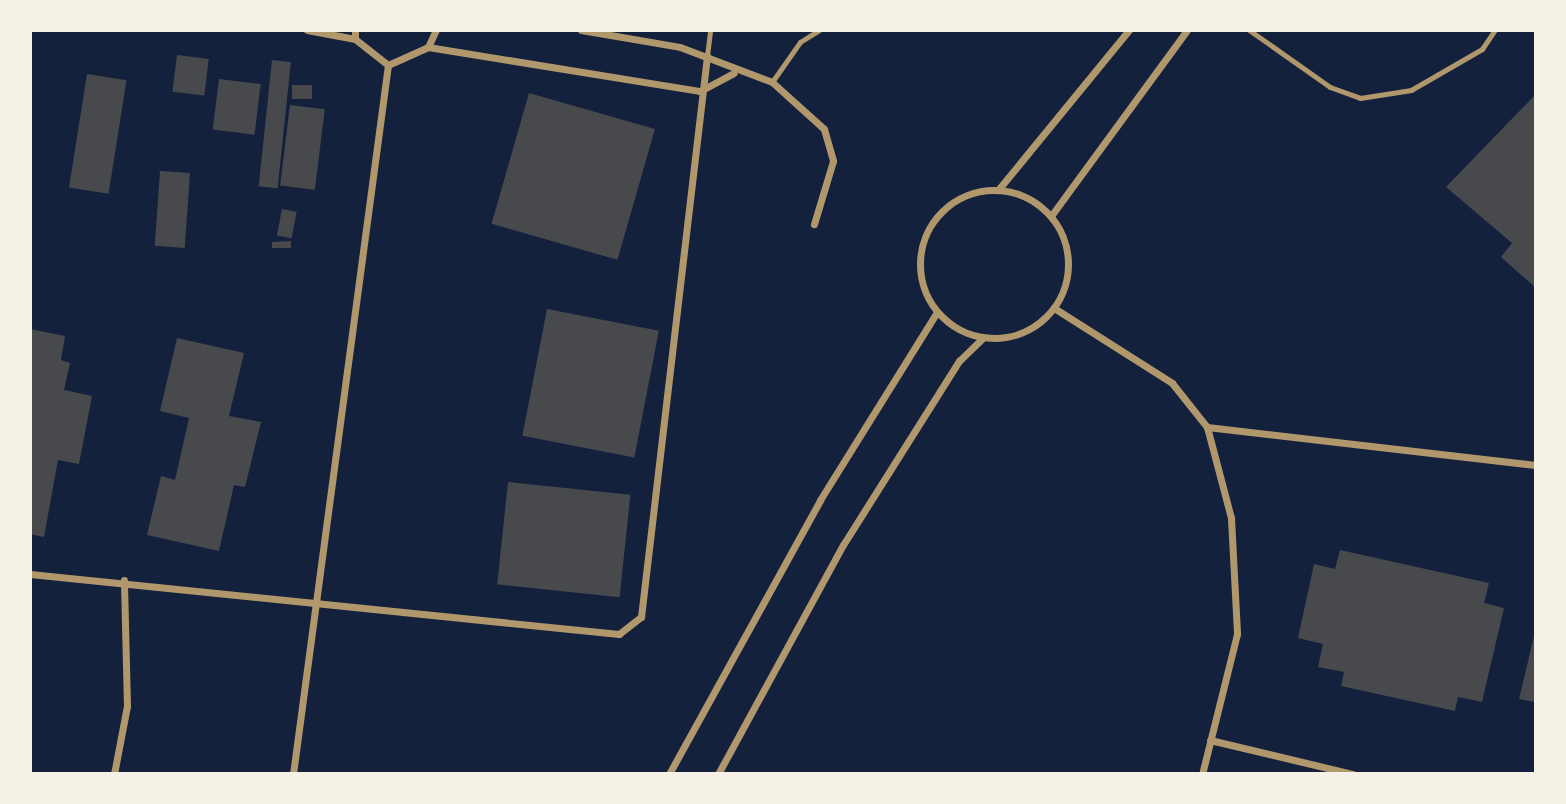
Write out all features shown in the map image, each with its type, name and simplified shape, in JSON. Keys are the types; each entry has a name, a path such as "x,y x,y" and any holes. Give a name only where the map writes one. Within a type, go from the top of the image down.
{"street":[{"path":"307,30 355,39 388,65"},
{"path":"355,30 355,39"},
{"path":"428,47 436,30"},
{"path":"581,30 707,56 734,73 772,82 824,128 833,161 814,224"},
{"path":"998,190 1129,30"},
{"path":"1051,216 1187,30"},
{"path":"388,65 428,47 700,91 734,73"},
{"path":"30,574 124,580 314,599 619,634 641,617 700,91 707,56"},
{"path":"293,774 314,599 388,65"},
{"path":"718,774 843,545 959,361 983,338 1023,332 1054,308 1068,261 1051,216 1018,194 998,190 952,204 929,232 920,267 937,312 983,338"},
{"path":"1054,308 1172,383 1207,427 1231,518 1237,634 1202,774"},
{"path":"669,774 820,500 937,312"},
{"path":"1207,427 1536,465"},
{"path":"114,774 127,706 124,580"},
{"path":"1210,740 1353,774"}],"lane":[{"path":"707,56 710,30"},
{"path":"772,82 800,42 819,30"},
{"path":"1249,30 1330,87 1360,98 1411,90 1482,49 1494,30"}],"building":[{"path":"177,55 209,59 204,96 172,92"},
{"path":"272,60 291,62 278,188 259,186"},
{"path":"87,74 127,80 109,194 69,188"},
{"path":"219,79 261,84 254,135 213,130"},
{"path":"292,85 312,85 312,99 292,99"},
{"path":"529,93 655,129 617,260 492,224"},
{"path":"1536,94 1536,288 1501,257 1512,243 1446,187"},
{"path":"290,105 325,109 315,190 280,185"},
{"path":"160,171 190,173 185,248 155,246"},
{"path":"282,209 297,212 292,238 277,236"},
{"path":"291,241 291,248 272,248 272,242"},
{"path":"547,309 659,331 634,457 522,436"},
{"path":"30,329 65,336 61,360 70,363 64,390 92,396 79,464 58,460 44,537 30,534"},
{"path":"177,338 244,353 229,416 261,422 245,487 234,485 219,551 147,535 161,476 175,480 189,418 160,411"},
{"path":"508,482 630,495 620,597 497,584"},
{"path":"1340,550 1489,583 1484,603 1504,608 1482,702 1458,697 1455,711 1341,686 1344,672 1318,667 1323,644 1298,638 1314,564 1335,569"},
{"path":"1536,628 1536,702 1519,699"}]}
